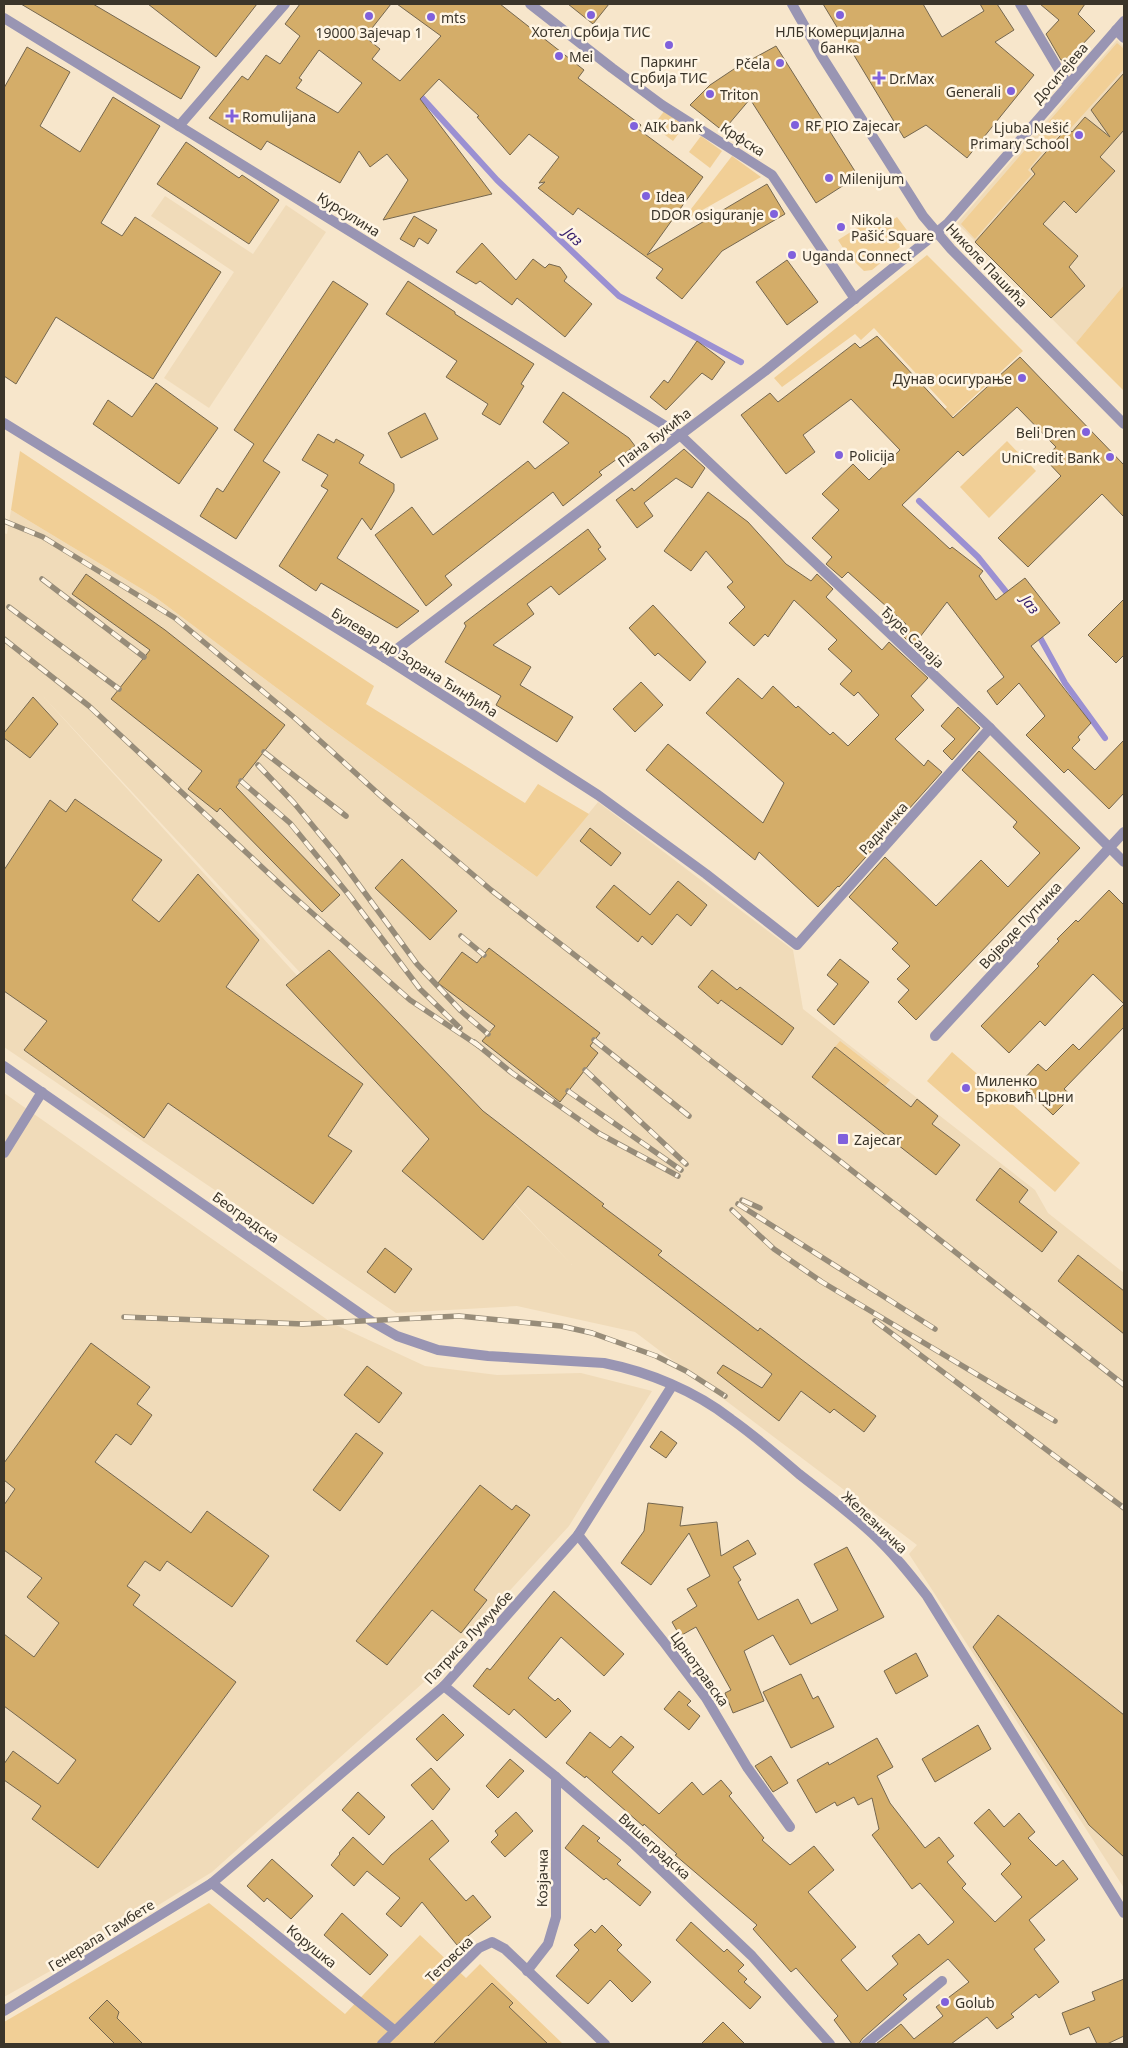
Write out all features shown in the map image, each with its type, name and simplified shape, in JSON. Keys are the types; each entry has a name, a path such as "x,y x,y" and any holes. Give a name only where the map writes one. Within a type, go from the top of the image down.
{"street":[{"path":"179,126 285,4"},
{"name":"Крфска","path":"530,4 662,105 772,175 855,299"},
{"name":"Николе Пашића","path":"792,4 821,55 901,183 936,233 1124,424"},
{"path":"1020,4 1068,85"},
{"name":"Курсулина","path":"4,18 680,435"},
{"name":"Доситејева","path":"936,233 948,222 1124,21"},
{"path":"1116,30 1124,38"},
{"name":"Пана Ђукића","path":"385,658 765,371 936,233"},
{"name":"Булевар др Зорана Ђинђића","path":"4,423 385,658 624,813 797,945"},
{"name":"Ђуре Салаја","path":"680,435 990,728 1124,862"},
{"name":"Радничка","path":"797,945 990,728"},
{"name":"Војводе Путника","path":"935,1036 1124,832"},
{"name":"Београдска","path":"4,1066 372,1321 397,1336 438,1350 488,1356"},
{"path":"4,1153 42,1092"},
{"name":"Железничка","path":"488,1356 604,1363 640,1372 672,1386 730,1418 854,1518 883,1544 908,1571 927,1596 1124,1913"},
{"name":"Патриса Лумумбе","path":"212,1883 444,1686 578,1535 672,1386"},
{"name":"Црнотравска","path":"578,1535 706,1698 748,1768 790,1827"},
{"name":"Вишеградска","path":"444,1686 556,1777 634,1844 752,1956 830,2044"},
{"name":"Козјачка","path":"527,1971 548,1944 556,1917 556,1777"},
{"name":"Генерала Гамбете","path":"4,2011 212,1883"},
{"name":"Корушка","path":"212,1883 394,2031"},
{"name":"Тетовска","path":"382,2044 485,1944 492,1942 499,1945 605,2044"},
{"path":"866,2044 942,1981"}],"shaded area":[{"name":"Ljuba Nešić Primary School","path":"1117,40 1124,47 1124,285 1076,343 957,223"},
{"path":"1117,43 1124,49 1124,69 1071,128 1067,125 1050,144 1038,134"},
{"path":"665,110 685,125 673,141 653,126"},
{"path":"701,136 722,151 710,168 689,152"},
{"path":"1031,143 1042,153 1028,170 1032,174 975,239 961,224"},
{"path":"732,156 761,177 681,222"},
{"path":"165,196 253,254 286,205 326,232 209,408 164,378 234,272 151,216"},
{"path":"881,213 883,216 894,219 897,217 912,237 872,270 864,271 854,261 852,262 838,240"},
{"path":"927,255 1023,351 940,428 933,421 947,407 874,328 861,340 855,334 782,387 774,378"},
{"path":"1124,285 1124,391 1076,343"},
{"path":"1007,441 1036,471 989,518 960,487"},
{"path":"20,451 374,686 366,704 525,803 538,784 589,814 537,877 329,727 155,597 11,510"},
{"path":"11,510 155,597 329,727 537,877 598,802 793,950 803,1009 1035,1190 1048,1213 1124,1273 1124,1888 909,1554 917,1545 635,1332 517,1306 396,1313 4,1047 4,533 7,534","holes":["41,694 572,1265 291,969"]},
{"path":"840,1041 890,1080 885,1086 835,1047"},
{"path":"952,1052 1080,1163 1055,1192 927,1081"},
{"path":"4,1093 332,1323 425,1366 497,1375 581,1373 652,1391 569,1526 434,1673 212,1872 68,1961 4,1997"},
{"path":"209,1903 345,2014 420,1935 466,1978 480,1964 563,2044 4,2044 4,2022"}],"building":[{"path":"21,4 93,4 200,67 181,99"},
{"path":"148,4 257,4 216,57"},
{"path":"300,4 391,4 365,37 380,49 372,59 400,81 441,36 397,4 500,4 584,70 578,78 641,125 638,129 703,177 647,255 767,184 785,214 722,251 682,299 656,278 663,269 578,208 573,215 538,188 545,182 539,183 559,157 529,134 510,155 477,117 479,116 439,79 420,99 492,194 383,220 408,180 387,154 370,167 359,151 340,183 267,141 261,150 209,118 242,76 248,80 266,55 280,64 300,36 285,24","holes":["319,50 362,83 338,113 296,88 302,80 299,78"]},
{"name":"Хотел Србија ТИС","path":"568,4 609,4 593,24"},
{"path":"823,4 923,4 942,37 984,11 980,4 997,4 1014,30 995,42 1034,75 967,158 926,125 904,138"},
{"path":"1040,4 1085,4 1078,14 1095,31 1067,61 1061,60 1046,34 1059,20"},
{"path":"776,46 858,176 816,203 750,99 723,131 690,105 710,85 734,69"},
{"path":"27,47 70,72 40,126 80,152 113,97 160,126 101,223 122,236 135,217 221,272 153,379 56,317 16,384 4,376 4,88"},
{"path":"1124,73 1124,130 1100,157 1115,171 1076,213 1064,201 1043,224 1078,256 1069,267 1085,286 1051,318 975,242 1035,174 1031,169 1067,128 1072,132 1085,117 1110,137 1091,110"},
{"path":"186,142 239,178 242,175 279,200 249,244 157,184"},
{"path":"414,216 437,230 428,244 419,238 414,247 400,239"},
{"path":"482,243 516,280 533,259 545,268 549,264 560,267 567,277 564,281 592,304 565,337 517,298 512,305 480,281 476,284 456,272"},
{"path":"787,260 818,302 787,325 756,282"},
{"path":"333,281 368,304 263,461 280,472 236,539 200,516 217,488 223,492 254,444 234,430"},
{"path":"408,281 455,312 455,314 534,364 521,384 524,386 500,425 482,414 488,404 446,377 457,361 386,314"},
{"path":"877,336 953,418 1020,357 1124,465 1124,517 1102,494 1028,567 998,538 1061,476 1044,458 1056,447 1017,407 963,456 958,451 902,505 950,549 952,547 983,571 979,576 996,600 1025,578 1060,623 1031,646 1091,723 1078,737 1080,740 1072,748 1095,770 1124,740 1124,793 1109,809 1068,769 1064,773 1026,735 1045,716 1019,683 997,705 987,691 1004,677 947,602 913,646 899,632 906,624 848,572 842,578 826,564 832,557 812,538 839,510 822,494 853,464 869,480 900,450 851,399 803,435 815,452 786,474 741,415 770,393 778,402 855,343 860,348"},
{"path":"697,341 725,362 712,380 702,373 666,410 650,397 664,380 668,383"},
{"path":"156,383 218,428 179,484 93,424 108,400 132,417"},
{"path":"563,392 629,438 635,446 599,472 602,475 563,506 553,492 445,576 452,585 426,606 375,535 412,507 433,535 528,461 535,469 569,443 543,422"},
{"path":"425,413 438,439 401,458 388,433"},
{"path":"318,434 334,443 336,439 364,455 359,463 394,484 394,491 371,530 362,518 337,558 419,611 397,628 321,583 316,591 279,566 328,490 321,486 328,475 302,460"},
{"path":"684,449 705,468 692,488 676,478 644,503 653,516 637,528 616,500 632,488 634,491"},
{"path":"708,492 748,522 786,564 811,581 817,574 833,589 826,597 882,650 889,642 928,678 911,696 924,710 895,739 924,766 928,760 942,772 839,887 818,907 759,852 755,860 646,770 668,744 763,823 784,783 706,713 738,678 762,699 773,686 796,708 798,706 830,735 833,732 848,746 879,715 858,692 854,696 840,684 852,671 828,649 837,640 794,600 768,637 765,634 754,646 729,623 745,607 727,587 733,582 706,551 691,571 664,551"},
{"path":"588,529 601,547 598,549 606,559 559,595 551,586 527,604 534,614 493,645 531,667 520,685 573,717 557,742 496,705 501,696 445,662 466,626 464,623"},
{"path":"86,574 165,630 285,725 236,787 340,895 322,912 220,808 217,812 188,789 202,771 111,699 150,650 72,594"},
{"path":"1124,599 1124,655 1116,663 1088,635"},
{"path":"653,605 706,662 690,681 658,653 655,656 629,628"},
{"path":"641,682 663,705 635,732 613,709"},
{"path":"33,697 58,724 30,758 4,738 4,733"},
{"path":"958,707 980,728 952,760 943,751 955,739 941,726"},
{"path":"979,751 1080,848 916,1020 898,1002 909,990 897,979 910,966 892,949 898,943 849,897 885,857 936,906 981,860 1008,887 1040,853 1013,827 1017,822 962,770"},
{"path":"75,799 162,860 132,900 159,922 198,874 259,940 226,987 363,1084 328,1136 352,1151 313,1204 168,1103 144,1138 24,1050 47,1021 4,991 4,870 50,800 66,812"},
{"path":"590,828 621,853 611,866 580,841"},
{"path":"402,859 457,911 430,940 375,888"},
{"path":"678,881 707,905 691,926 677,914 652,945 642,936 638,942 596,907 614,885 650,915"},
{"path":"1109,890 1124,905 1124,1004 1093,974 1045,1026 1040,1021 1009,1053 981,1026 1039,966 1037,964 1059,941 1057,939 1076,920 1078,922"},
{"path":"489,948 600,1033 590,1046 598,1053 560,1102 482,1041 495,1026 438,983 462,952 477,963"},
{"path":"329,950 483,1111 604,1204 602,1206 662,1251 658,1255 758,1331 760,1328 876,1416 864,1432 834,1409 830,1413 801,1391 779,1421 717,1373 723,1365 762,1388 772,1374 528,1186 483,1240 402,1171 429,1139 286,985"},
{"path":"840,959 869,982 834,1025 817,1010 838,984 827,975"},
{"path":"712,970 737,990 740,987 794,1028 782,1045 721,1000 718,1004 698,987"},
{"path":"1124,1004 1124,1027 1064,1089 1072,1096 1053,1115 1020,1083 1038,1064 1046,1071 1073,1044 1079,1050"},
{"path":"835,1047 911,1107 917,1099 938,1116 932,1124 960,1145 936,1175 812,1077"},
{"path":"1000,1168 1028,1190 1019,1202 1057,1232 1042,1252 976,1200"},
{"path":"385,1248 412,1269 395,1293 367,1272"},
{"path":"1078,1255 1124,1291 1124,1334 1058,1281"},
{"path":"91,1343 150,1387 137,1404 152,1415 131,1445 116,1434 95,1462 191,1533 207,1511 269,1556 232,1607 167,1561 160,1571 145,1561 127,1586 140,1595 133,1605 236,1682 98,1868 32,1819 41,1806 4,1780 4,1764 13,1751 58,1784 76,1760 4,1706 4,1634 34,1657 59,1623 27,1597 42,1578 4,1550 4,1505 15,1489 4,1480 4,1463"},
{"path":"367,1366 402,1393 379,1423 344,1395"},
{"path":"661,1431 677,1443 666,1458 650,1447"},
{"path":"356,1433 383,1453 340,1511 313,1490"},
{"path":"480,1485 512,1510 516,1505 530,1515 474,1590 487,1600 461,1633 432,1610 387,1665 356,1641"},
{"path":"648,1503 683,1507 680,1526 717,1522 721,1556 748,1540 756,1554 733,1567 741,1580 738,1582 758,1620 798,1599 811,1624 838,1610 814,1564 847,1547 884,1617 790,1665 773,1635 744,1651 764,1701 733,1713 725,1693 731,1690 696,1627 680,1636 672,1622 697,1606 687,1589 710,1576 689,1533 651,1585 621,1563 644,1531"},
{"path":"554,1591 624,1654 604,1676 561,1637 528,1678 555,1701 558,1698 571,1711 546,1738 514,1709 509,1715 473,1686 487,1668 490,1670"},
{"path":"998,1615 1124,1715 1124,1857 1089,1825 973,1647"},
{"path":"916,1653 928,1676 896,1694 884,1671"},
{"path":"801,1674 813,1699 818,1696 834,1727 791,1748 763,1692"},
{"path":"679,1691 691,1701 687,1705 700,1716 689,1730 664,1709"},
{"path":"443,1714 464,1735 437,1761 416,1739"},
{"path":"978,1725 991,1749 935,1782 922,1759"},
{"path":"590,1732 610,1748 621,1736 634,1747 612,1772 659,1814 692,1782 703,1795 721,1780 732,1793 729,1796 764,1838 762,1840 790,1865 814,1846 834,1870 808,1892 856,1947 841,1960 867,1991 898,1964 892,1956 919,1934 928,1945 954,1922 920,1883 912,1889 872,1835 879,1829 872,1798 858,1805 854,1797 837,1806 835,1802 816,1813 797,1780 828,1762 829,1765 877,1738 893,1767 877,1776 890,1803 925,1848 939,1837 954,1856 947,1862 966,1884 962,1888 995,1922 1022,1897 1001,1874 1011,1864 974,1823 989,1809 1004,1827 1019,1813 1035,1832 1028,1838 1056,1866 1063,1860 1078,1879 1029,1920 1045,1940 1034,1949 1059,1982 1039,1998 1036,1994 1011,2014 1014,2017 997,2029 987,2017 951,2044 876,2044 901,2024 914,2039 943,2016 936,2007 969,1982 948,1959 903,1995 907,1999 862,2039 859,2044 852,2044 834,2020 838,2016 796,1968 791,1972 753,1929 757,1925 675,1855 677,1854 644,1824 643,1826 586,1776 585,1778 566,1763"},
{"path":"771,1756 788,1783 773,1792 755,1766"},
{"path":"510,1759 524,1771 498,1798 486,1786"},
{"path":"431,1768 450,1789 433,1810 411,1785"},
{"path":"358,1792 385,1817 369,1835 342,1810"},
{"path":"516,1812 533,1831 505,1857 491,1842 498,1835 495,1831"},
{"path":"432,1820 449,1841 429,1859 466,1901 473,1895 491,1917 457,1945 422,1902 401,1927 386,1914 400,1898 367,1871 354,1886 331,1865 353,1837 383,1865 391,1855"},
{"path":"583,1825 600,1838 597,1841 621,1860 617,1864 651,1892 640,1906 565,1848"},
{"path":"272,1859 313,1896 291,1919 267,1898 264,1902 247,1886"},
{"path":"342,1913 388,1955 370,1975 324,1935"},
{"path":"691,1922 724,1952 727,1949 744,1965 738,1971 747,1979 744,1982 761,1997 750,2009 676,1940"},
{"path":"602,1925 622,1945 617,1950 651,1982 632,2002 610,1980 588,2004 556,1976 579,1950 574,1945 591,1929 595,1933"},
{"path":"1124,1979 1124,2036 1107,2044 1097,2044 1089,2027 1070,2035 1062,2013 1095,2000 1092,1992"},
{"path":"492,1983 513,2003 509,2007 548,2044 433,2044"},
{"path":"107,2000 119,2012 117,2018 143,2044 115,2044 89,2018"},
{"path":"723,2022 745,2044 701,2044"}],"waterway":[{"name":"Јаз","path":"417,92 497,180 619,296 741,362"},
{"name":"Јаз","path":"919,501 978,557 1011,598"},
{"name":"Јаз","path":"1037,632 1065,683 1105,738"}],"railway":[{"path":"4,521 43,537 175,618 296,719 382,797 491,890 1124,1385"},
{"path":"42,579 144,657"},
{"path":"9,607 119,689"},
{"path":"4,639 89,706 293,896 410,1000 479,1046"},
{"path":"264,752 346,816"},
{"path":"258,765 294,803 337,855 417,964 461,1011 488,1034"},
{"path":"241,781 290,823 349,895 420,989 460,1028"},
{"path":"461,936 484,955"},
{"path":"594,1040 689,1116"},
{"path":"474,1042 512,1073 600,1134 678,1176"},
{"path":"585,1070 686,1164"},
{"path":"568,1091 681,1170"},
{"path":"742,1200 760,1208"},
{"path":"738,1204 935,1329"},
{"path":"732,1210 774,1249 822,1282 1055,1421"},
{"path":"124,1317 303,1324 459,1316 561,1326 592,1333 656,1356 686,1371 725,1396"},
{"path":"875,1321 1124,1508"}],"place":[{"name":"Хотел Србија ТИС","path":"591,15"},
{"name":"НЛБ Комерцијална банка","path":"840,15"},
{"name":"19000 Зајечар 1","path":"369,16"},
{"name":"mts","path":"431,17"},
{"name":"Паркинг Србија ТИС","path":"669,45"},
{"name":"Mei","path":"559,56"},
{"name":"Pčela","path":"780,63"},
{"name":"Dr.Max","path":"879,78"},
{"name":"Generali","path":"1011,91"},
{"name":"Triton","path":"710,94"},
{"name":"Romulijana","path":"232,116"},
{"name":"RF PIO Zajecar","path":"795,125"},
{"name":"AIK bank","path":"634,126"},
{"name":"Ljuba Nešić Primary School","path":"1079,135"},
{"name":"Milenijum","path":"829,178"},
{"name":"Idea","path":"646,196"},
{"name":"DDOR osiguranje","path":"774,214"},
{"name":"Nikola Pašić Square","path":"841,227"},
{"name":"Uganda Connect","path":"792,255"},
{"name":"Дунав осигурање","path":"1022,378"},
{"name":"Beli Dren","path":"1086,432"},
{"name":"Policija","path":"839,455"},
{"name":"UniCredit Bank","path":"1110,457"},
{"name":"Миленко Брковић Црни","path":"966,1088"},
{"name":"Zajecar","path":"843,1139"},
{"name":"Golub","path":"945,2002"}]}
